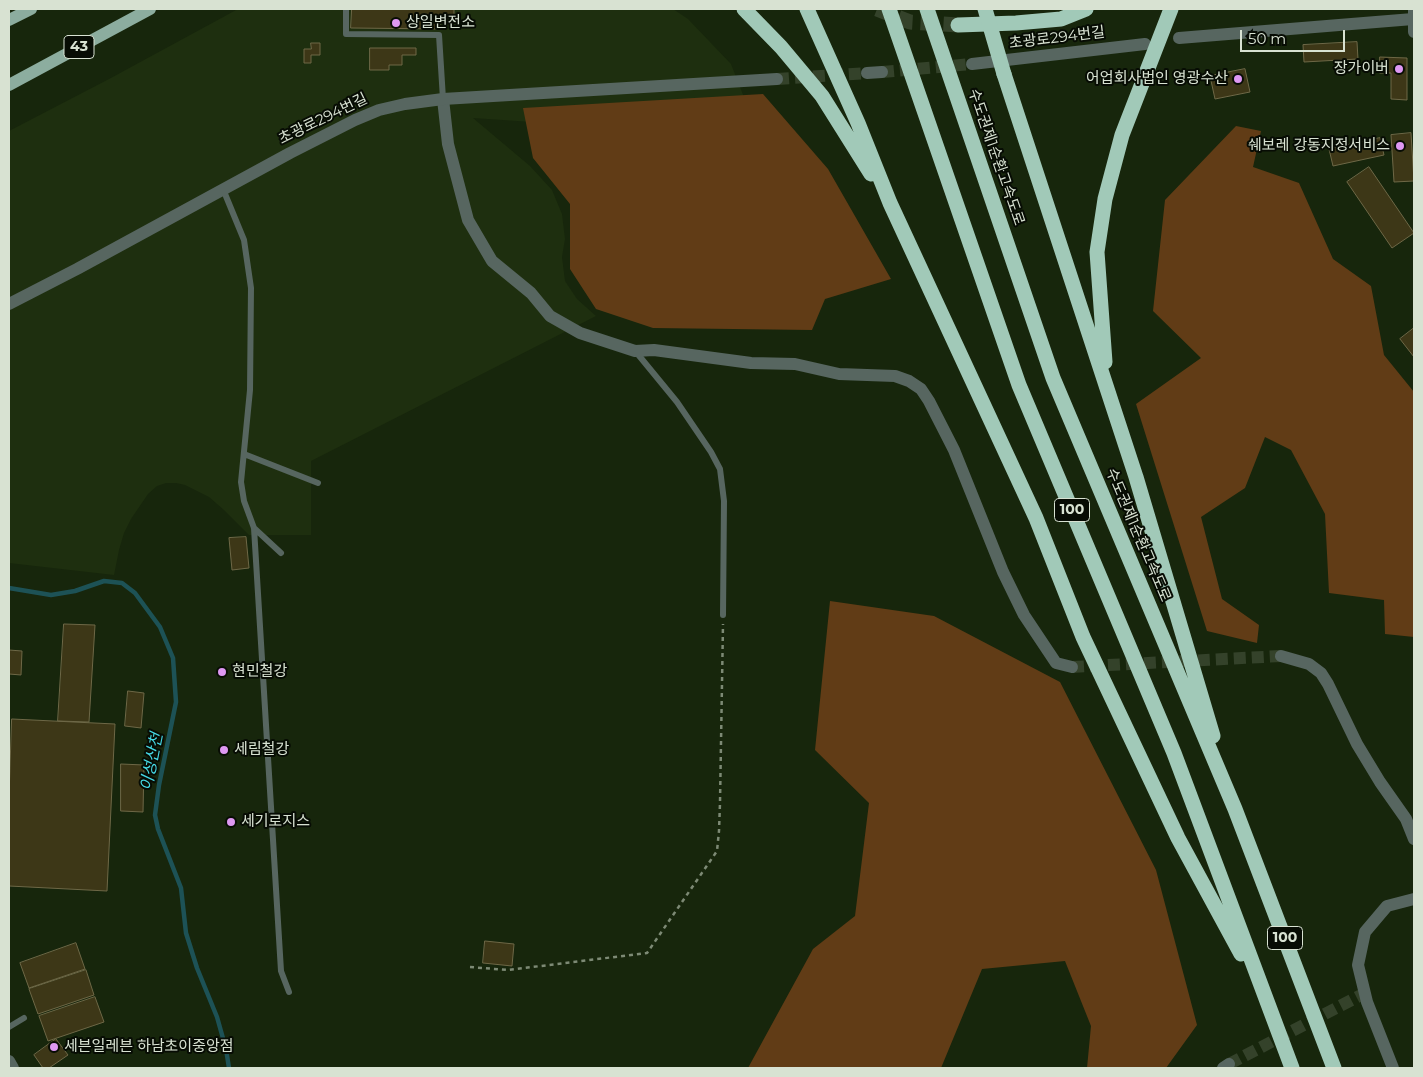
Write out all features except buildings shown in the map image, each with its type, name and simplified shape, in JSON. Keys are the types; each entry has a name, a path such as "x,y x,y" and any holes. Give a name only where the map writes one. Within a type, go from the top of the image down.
{"highway":[{"path":"744,9 781,47 822,96 890,203"},
{"path":"807,9 858,123 890,203 1036,518 1083,637 1178,838 1269,1006"},
{"name":"100","path":"889,9 1019,385 1174,753 1292,1068"},
{"name":"수도권제1순환고속도로","path":"927,9 1053,378 1235,809 1334,1068"},
{"path":"986,9 1004,74 1136,477 1235,809"},
{"path":"958,25 1061,19 1086,9"},
{"path":"1107,386 1096,252 1104,199 1122,135 1171,9"}],"main road":[{"path":"9,20 31,9"},
{"name":"43","path":"9,85 150,9"}],"street":[{"path":"1179,38 1414,14 1414,32"},
{"name":"초광로294번길","path":"972,64 1146,44"},
{"path":"867,73 882,72"},
{"name":"초광로294번길","path":"9,304 294,151 379,110 405,104 444,99 777,79"},
{"path":"444,99 448,144 468,220 492,261 531,293 550,316 580,333 635,351 654,350 751,363 795,364 839,374 894,376 909,381 921,389 954,450 995,554 1024,615 1056,663 1072,667"},
{"path":"1281,656 1309,664 1321,673 1357,744 1380,782 1406,819 1414,839"},
{"path":"1392,1068 1367,1002 1358,965 1365,932 1386,906 1414,900"},
{"path":"9,1061 13,1068"}],"lane":[{"path":"346,9 346,34 439,35 444,99"},
{"path":"223,189 244,240 250,288 250,390 241,482 244,501 254,528 281,970 289,992"},
{"path":"635,351 677,402 711,452 720,469 724,501 723,615"},
{"path":"244,454 318,483"},
{"path":"254,528 281,553"},
{"path":"9,1027 24,1018"}],"path":[{"path":"470,966 508,970 647,953 717,851 720,812 723,615"}],"shaded area":[{"path":"238,9 673,9 688,19 731,64 751,115 532,122 473,118 530,166 552,190 562,214 565,239 562,257 565,281 577,299 596,316 311,461 311,535 249,535 209,497 185,485 166,483 157,486 148,494 131,519 124,533 114,575 9,563 9,131"},
{"path":"763,94 828,169 891,279 825,299 812,330 653,328 596,309 570,269 570,204 533,158 523,108"},
{"path":"1236,126 1261,131 1253,167 1299,183 1333,259 1371,286 1384,355 1414,392 1414,637 1385,634 1384,600 1329,593 1325,514 1291,450 1265,437 1245,488 1201,517 1222,599 1259,625 1257,643 1207,631 1136,404 1201,358 1153,311 1165,200"},
{"path":"830,601 934,616 1060,682 1156,870 1197,1025 1166,1068 1087,1068 1091,1026 1065,961 982,969 941,1068 748,1068 813,949 855,916 869,803 815,750"}],"waterway":[{"name":"이성산천","path":"9,588 51,595 75,591 104,581 122,583 135,593 160,627 173,658 176,702 159,785 155,815 158,829 181,888 186,933 197,968 217,1017 229,1068"}],"tunnel":[{"path":"877,9 910,22 958,25"},
{"path":"882,72 972,64"},
{"path":"777,79 867,73"},
{"path":"1072,667 1281,656"},
{"path":"1229,1064 1365,993"}],"place":[{"name":"상일변전소","path":"396,23"},
{"name":"장가이버","path":"1399,69"},
{"name":"어업회사법인 영광수산","path":"1238,79"},
{"name":"쉐보레 강동지정서비스","path":"1400,146"},
{"name":"현민철강","path":"222,672"},
{"name":"세림철강","path":"224,750"},
{"name":"세기로지스","path":"231,822"},
{"name":"세븐일레븐 하남초이중앙점","path":"54,1047"}]}
